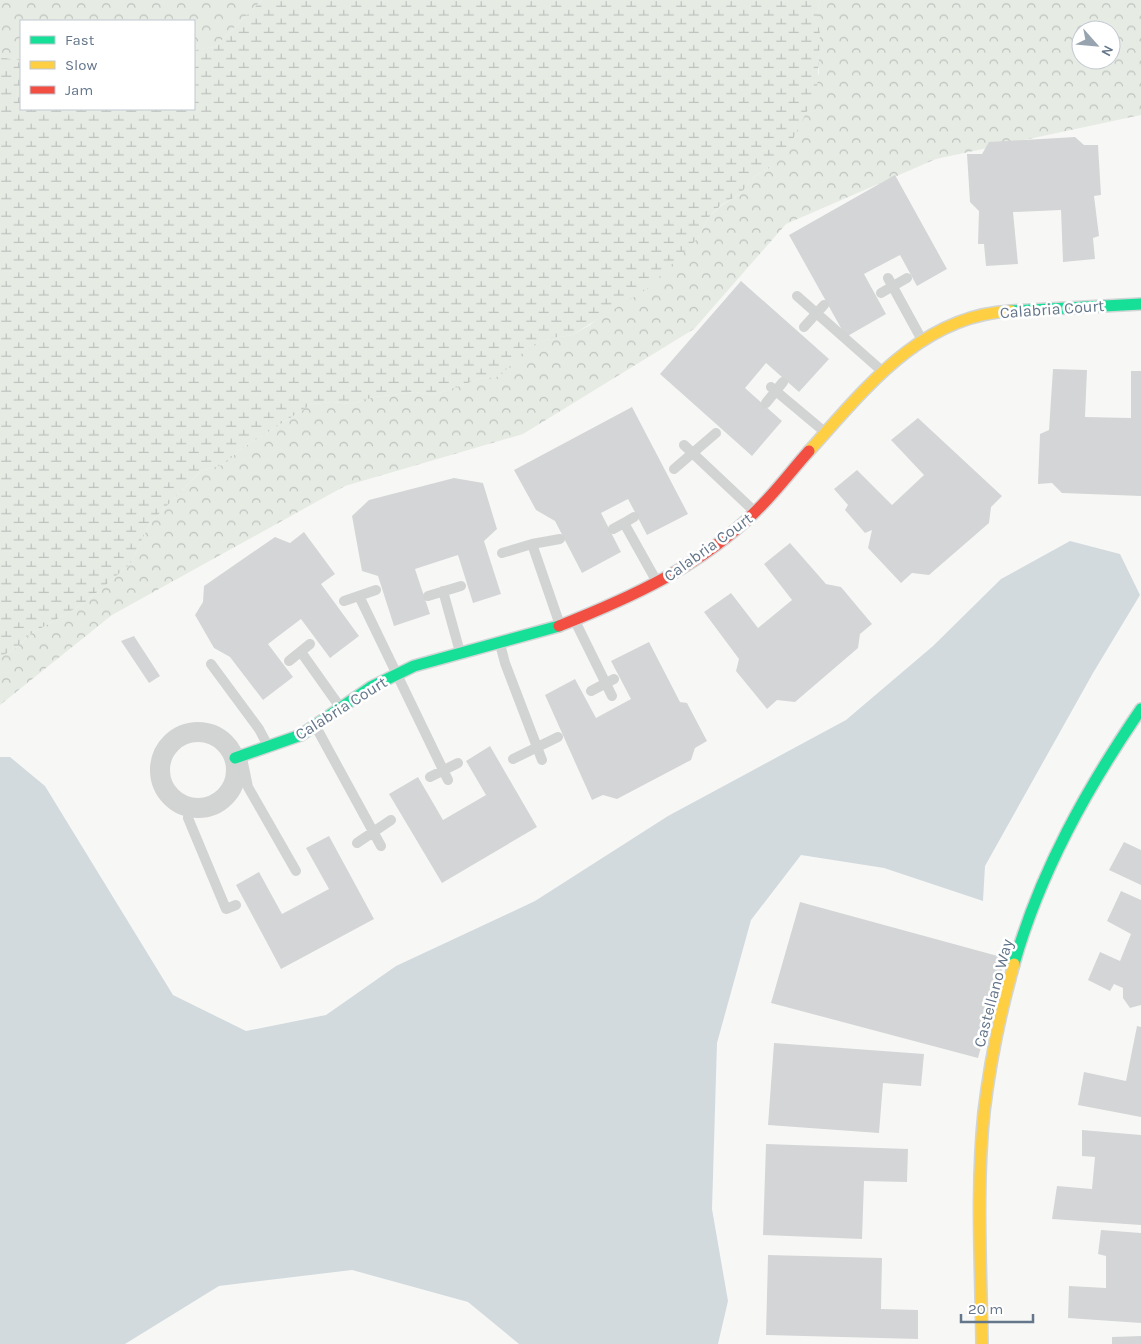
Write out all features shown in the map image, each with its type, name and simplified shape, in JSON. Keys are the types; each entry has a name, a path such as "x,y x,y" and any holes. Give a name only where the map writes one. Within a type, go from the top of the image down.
{"street":[{"name":"Calabria Court","path":"238,757 269,748 301,735 340,707 414,666 560,626 618,603 658,583 703,554 755,512 883,372 900,355 922,340 967,319 1002,311 1141,304"},
{"name":"Castellano Way","path":"982,1344 980,1215 984,1113 997,1027 1016,958 1049,871 1080,802 1141,709"},
{"path":"202,731 215,734 226,742 238,757 236,779 230,791 221,801 210,806 190,807 175,801 167,792 162,781 161,763 168,746 176,738 189,732 202,731"}],"lane":[{"path":"881,293 890,282 907,278"},
{"path":"890,282 922,340"},
{"path":"797,296 820,309 883,372"},
{"path":"804,328 820,309"},
{"path":"766,403 773,389 783,382"},
{"path":"773,389 826,433"},
{"path":"674,470 716,433"},
{"path":"684,444 755,512"},
{"path":"613,529 634,517"},
{"path":"624,523 658,583"},
{"path":"502,554 532,544 560,539"},
{"path":"532,544 560,626"},
{"path":"428,596 461,586"},
{"path":"344,602 376,590"},
{"path":"443,591 460,654"},
{"path":"359,596 446,775"},
{"path":"574,620 610,681 612,696"},
{"path":"500,643 505,664 542,760"},
{"path":"289,660 310,644"},
{"path":"300,652 340,707"},
{"path":"211,664 258,729 269,748"},
{"path":"591,691 610,681"},
{"path":"315,726 381,846"},
{"path":"512,759 558,737"},
{"path":"238,757 248,787 296,871"},
{"path":"430,777 446,775 458,763"},
{"path":"190,807 188,818 226,909 236,905"},
{"path":"357,842 391,820"}],"green space":[{"path":"0,0 262,0 215,47 195,50 195,20 20,20 20,61 0,57"},
{"path":"262,0 820,0 817,14 820,35 817,91 786,153 773,166 755,176 740,194 721,205 709,217 698,238 647,289 572,335 552,338 529,346 500,376 479,379 433,395 415,392 374,397 351,404 333,402 312,404 238,451 225,464 201,471 150,523 130,564 83,604 29,635 16,648 0,657 0,57 20,61 20,110 195,110 195,50 215,47"},
{"path":"820,0 1141,0 1141,115 936,159 786,224 694,329 523,434 345,486 112,615 0,705 0,657 16,648 29,635 83,604 130,564 150,523 201,471 225,464 238,451 312,404 333,402 351,404 374,397 415,392 433,395 479,379 500,376 528,346 552,338 572,335 590,325 698,238 709,217 722,205 740,194 755,176 773,166 819,73 817,14"}],"shaded area":[{"path":"1070,541 1120,554 1140,595 1093,673 985,866 983,901 884,868 801,855 751,920 717,1043 712,1209 728,1301 718,1344 519,1344 468,1302 352,1270 219,1286 125,1344 0,1344 0,757 10,757 45,786 173,995 246,1031 326,1015 396,966 535,901 668,816 846,720 933,646 1001,579"}],"building":[{"path":"1075,137 1084,145 1098,145 1101,195 1094,196 1099,236 1093,238 1095,259 1063,262 1061,210 1013,212 1018,264 986,266 984,244 978,244 979,211 970,202 967,154 982,154 989,142"},
{"path":"895,175 947,269 917,286 900,255 864,274 886,314 846,337 789,235"},
{"path":"741,281 829,359 799,392 766,363 745,388 782,421 752,456 660,374"},
{"path":"1053,369 1087,370 1085,417 1131,418 1131,371 1141,371 1141,496 1062,493 1052,483 1038,484 1040,434 1049,430"},
{"path":"632,407 688,514 647,535 628,499 601,513 621,552 582,573 555,521 536,510 514,470"},
{"path":"918,418 1002,496 991,507 989,523 929,575 912,573 901,583 868,548 872,530 865,533 845,510 848,505 834,489 857,470 892,505 924,475 891,440"},
{"path":"454,478 483,483 497,529 484,541 501,594 473,603 458,555 415,569 430,614 394,626 378,576 362,571 352,516 369,500"},
{"path":"304,532 335,574 321,584 359,636 330,658 301,619 268,644 293,677 263,700 230,657 214,648 195,615 203,602 204,586 275,537 290,543"},
{"path":"790,543 826,584 841,587 872,624 860,634 858,648 795,702 777,700 767,709 736,671 739,659 704,612 731,593 758,628 792,600 764,564"},
{"path":"134,636 160,676 149,683 121,641"},
{"path":"649,642 680,702 687,703 707,741 695,748 691,760 617,799 603,795 592,800 545,695 575,679 596,718 631,699 611,661"},
{"path":"490,746 537,827 442,883 389,794 418,777 443,820 486,795 466,761"},
{"path":"329,836 374,919 281,969 236,885 259,872 282,914 329,889 306,848"},
{"path":"1124,842 1141,850 1141,885 1109,870"},
{"path":"1121,891 1141,900 1141,1005 1130,1008 1123,998 1123,988 1114,984 1110,991 1088,980 1100,952 1120,961 1131,934 1107,921"},
{"path":"800,902 1005,958 978,1058 771,1003"},
{"path":"1137,1026 1141,1027 1141,1117 1078,1105 1084,1072 1126,1081"},
{"path":"774,1043 924,1054 921,1086 883,1083 879,1133 768,1125"},
{"path":"1082,1130 1141,1135 1141,1225 1052,1219 1057,1186 1092,1189 1095,1157 1082,1156"},
{"path":"766,1144 908,1149 907,1182 864,1181 862,1239 763,1235"},
{"path":"1101,1230 1141,1233 1141,1323 1068,1318 1069,1286 1106,1288 1106,1256 1098,1254"},
{"path":"768,1255 882,1258 881,1309 918,1310 918,1339 766,1335"},
{"path":"1141,1336 1141,1344 1112,1344 1112,1337"}],"traffic: fast":[{"path":"1011,311 1141,304"},
{"path":"235,758 301,735 371,687 414,666 559,626"},
{"path":"1014,964 1037,896 1051,864 1084,800 1141,709"}],"traffic: slow":[{"path":"809,451 873,381 922,341 949,326 979,316 1011,311"},
{"path":"982,1344 980,1170 984,1112 996,1038 1014,964"}],"traffic: jam":[{"path":"559,626 612,604 664,579 712,548 735,531 763,504 809,451"}]}
